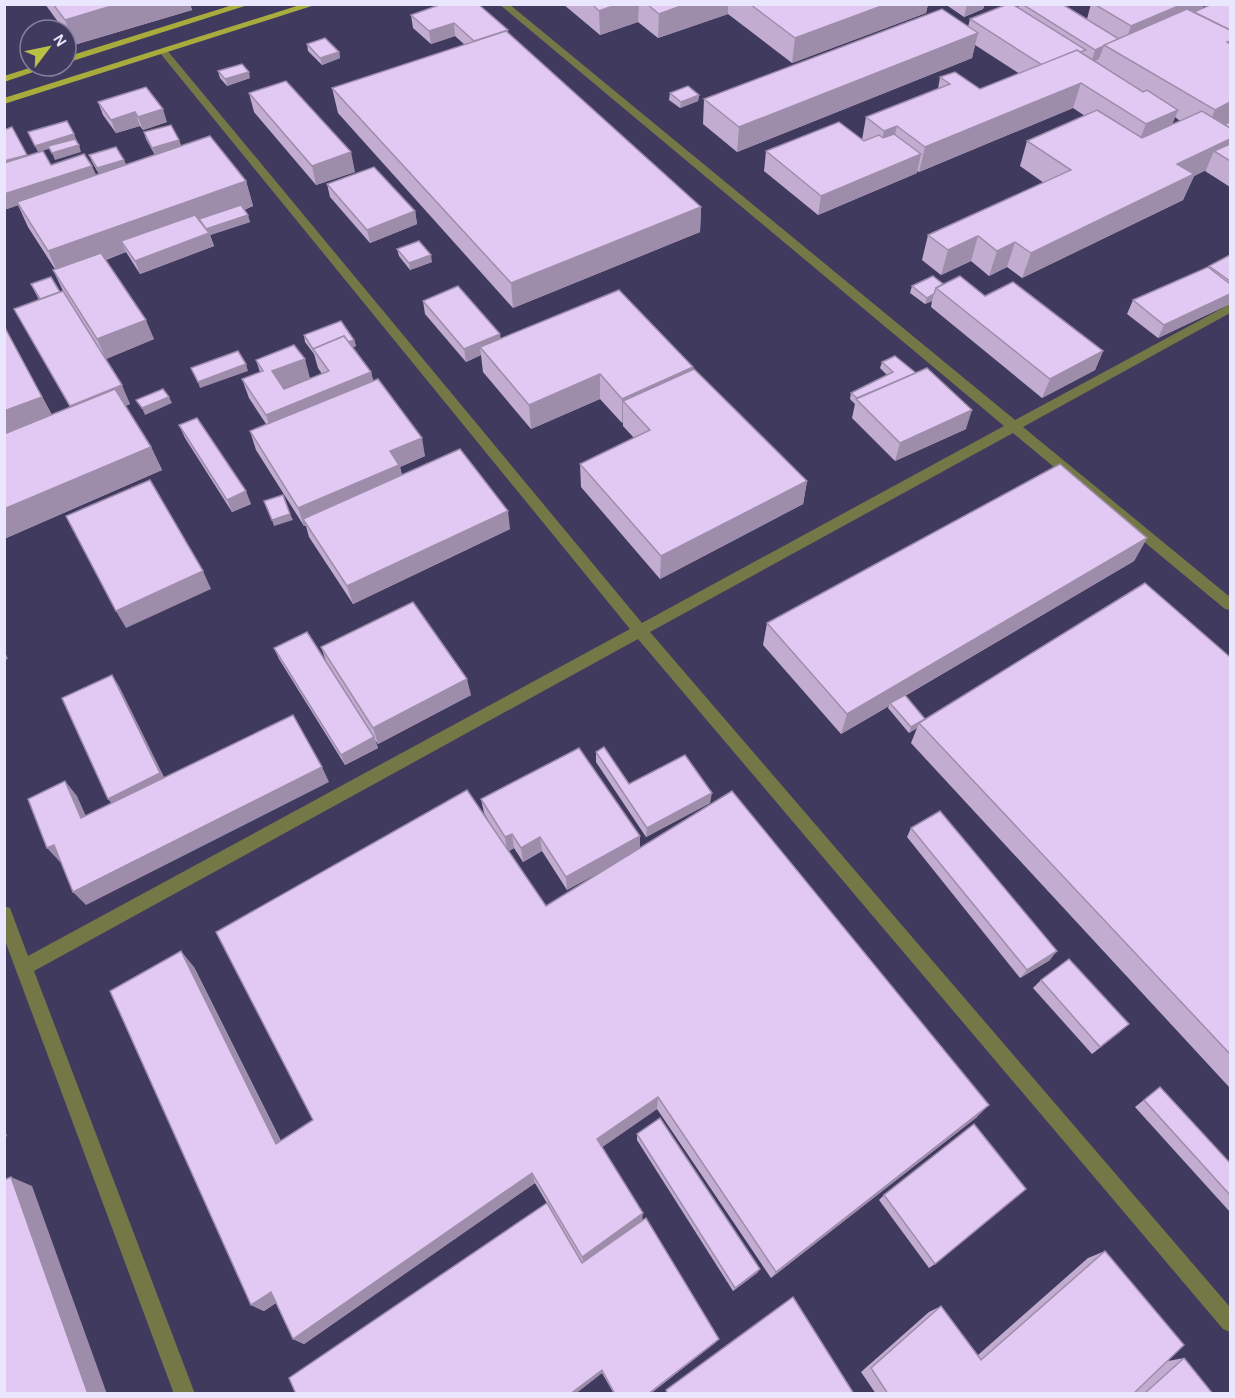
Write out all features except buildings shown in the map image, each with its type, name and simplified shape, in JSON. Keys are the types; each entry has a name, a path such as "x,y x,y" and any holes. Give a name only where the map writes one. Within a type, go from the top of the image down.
{"main road":[{"path":"78,56 247,4"},
{"path":"4,101 314,4"}],"lane":[{"path":"503,4 1230,605"},
{"path":"163,51 640,631 1230,1322"},
{"path":"25,967 1230,308"},
{"path":"4,914 185,1394"}]}
